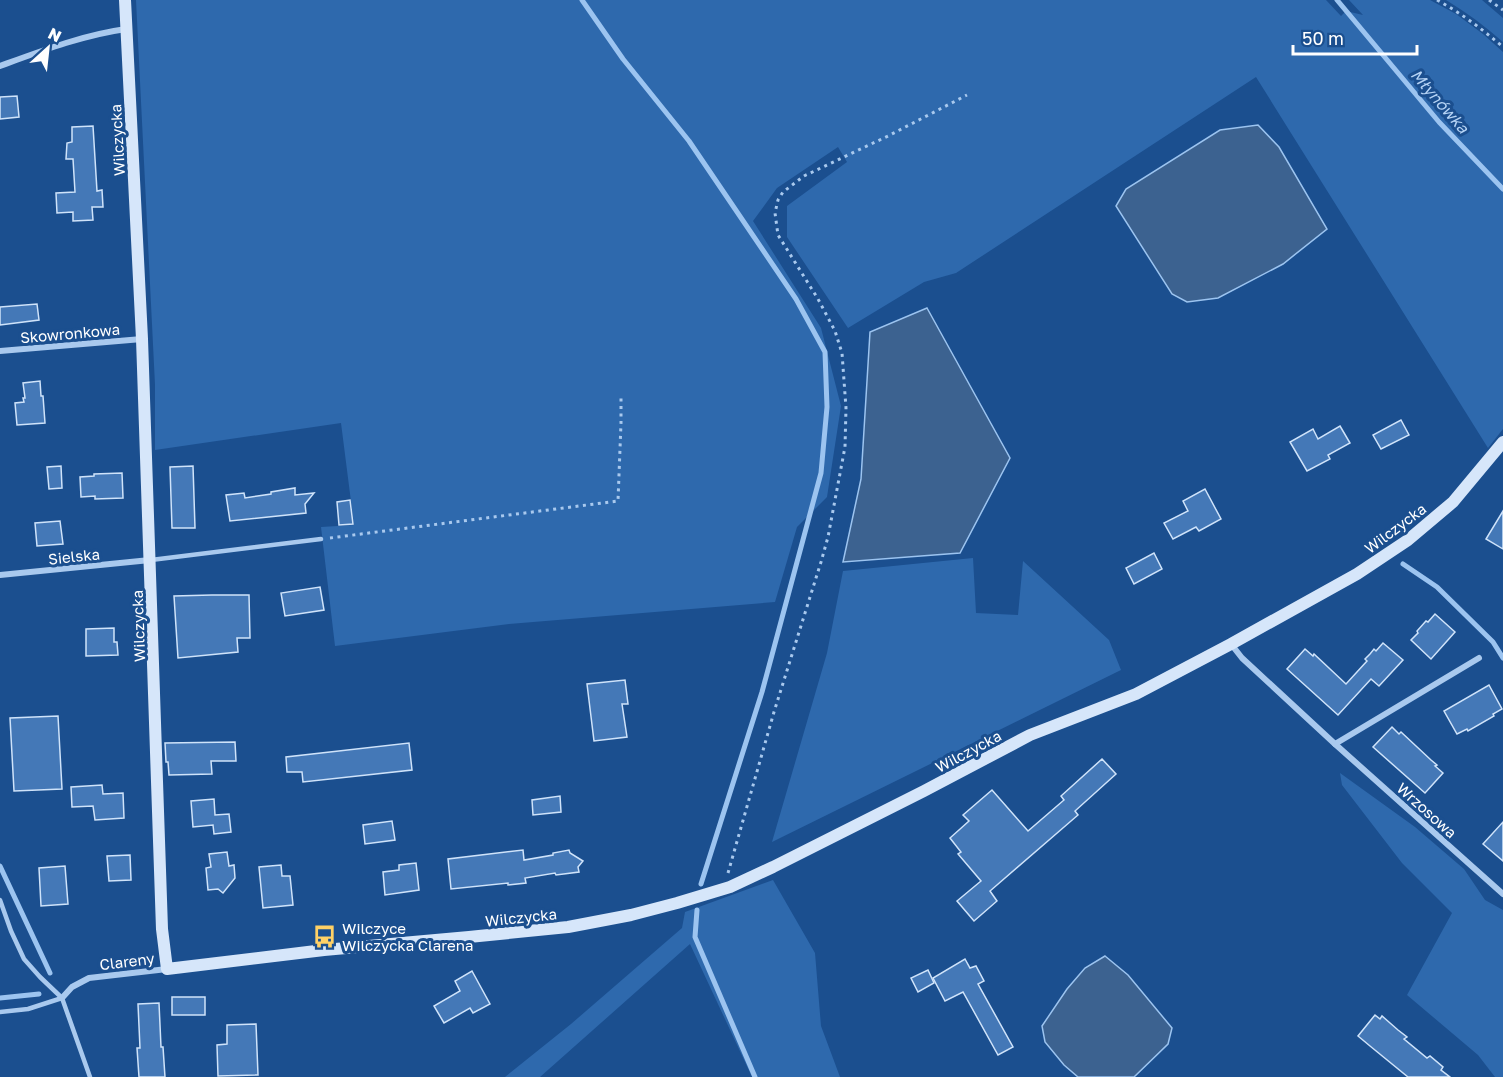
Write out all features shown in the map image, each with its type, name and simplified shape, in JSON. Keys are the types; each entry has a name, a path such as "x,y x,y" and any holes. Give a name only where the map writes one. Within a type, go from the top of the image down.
{"street":[{"name":"Wilczycka","path":"125,0 142,339 162,929 167,969 324,950 568,927 631,915 730,886 783,862 1030,735 1136,694 1357,574 1408,540 1453,502 1503,442"},
{"path":"0,66 42,50 105,32 126,29"},
{"name":"Skowronkowa","path":"0,351 142,339"},
{"name":"Sielska","path":"0,575 150,560"},
{"name":"Wrzosowa","path":"1231,644 1242,658 1335,744 1503,894"},
{"path":"1335,744 1479,658"},
{"name":"Clareny","path":"62,998 72,987 89,978 167,969"}],"lane":[{"path":"150,560 321,539"},
{"path":"0,900 11,932 24,959 62,998 90,1077"},
{"name":"Clareny","path":"0,1012 28,1009 62,998"}],"path":[{"path":"1437,0 1458,11 1503,47"},
{"path":"1490,0 1503,10"},
{"path":"730,886 728,873 736,843 828,537 844,447 845,398 842,353 836,331 778,235 775,213 778,200 783,192 804,176 967,95"},
{"path":"321,539 618,501 621,394"}],"shaded area":[{"path":"136,0 1326,0 1341,16 1346,11 1363,15 1349,0 1430,0 1456,14 1503,52 1503,429 1488,448 1256,77 956,273 924,282 848,328 787,237 787,206 847,162 838,147 777,188 753,221 821,328 841,406 827,497 797,527 775,602 509,624 335,646 321,527 354,525 341,423 155,450 155,385"},
{"path":"1446,0 1482,0 1503,18 1503,42 1475,20"},
{"path":"1258,125 1279,147 1327,229 1283,264 1218,298 1187,302 1172,294 1116,206 1126,189 1220,130"},
{"path":"927,308 1010,458 960,553 843,562 861,479 870,332"},
{"path":"973,558 976,613 1018,615 1023,561 1109,640 1121,670 772,842 827,653 843,571"},
{"path":"1340,773 1415,827 1464,869 1485,900 1503,910 1503,1077 1495,1077 1478,1055 1407,995 1452,913 1402,863 1342,785"},
{"path":"773,880 815,953 821,1026 840,1077 752,1077 690,944 540,1077 505,1077 571,1024 682,928 685,912"},
{"path":"1105,956 1128,975 1172,1028 1168,1044 1134,1077 1078,1077 1064,1065 1045,1042 1042,1026 1067,989 1085,968"}],"building":[{"path":"17,96 19,117 0,119 0,97"},
{"path":"93,126 97,191 102,190 103,207 92,207 93,220 73,221 73,212 57,213 56,193 75,192 73,159 66,159 67,143 72,142 72,127"},
{"path":"37,304 39,320 0,325 0,307"},
{"path":"40,381 45,423 17,425 15,403 24,402 23,383"},
{"path":"1401,420 1409,435 1381,449 1373,435"},
{"path":"1340,426 1350,443 1328,455 1330,459 1307,471 1290,442 1313,429 1318,439"},
{"path":"61,466 62,488 49,489 47,467"},
{"path":"193,466 195,528 172,528 170,467"},
{"path":"122,473 123,498 81,497 80,477"},
{"path":"295,488 295,495 314,493 305,504 306,513 230,521 226,495 244,493 245,498"},
{"path":"1205,489 1221,519 1199,531 1196,527 1173,539 1164,523 1188,511 1183,501"},
{"path":"350,500 353,524 339,525 337,502"},
{"path":"1503,511 1503,549 1486,539"},
{"path":"60,521 63,544 37,546 35,523"},
{"path":"1154,553 1162,569 1134,584 1126,568"},
{"path":"320,587 324,610 285,616 281,593"},
{"path":"249,595 250,638 237,638 238,652 178,658 174,596"},
{"path":"1435,614 1455,632 1431,659 1411,640 1426,621 1428,622"},
{"path":"114,628 114,642 117,642 118,655 86,656 86,629"},
{"path":"1383,643 1403,660 1379,686 1371,679 1338,715 1287,669 1305,649 1313,656 1314,654 1346,684 1367,661 1365,659 1374,649 1376,651"},
{"path":"625,680 628,704 622,704 627,737 594,741 587,684"},
{"path":"1489,685 1502,709 1468,731 1467,729 1457,734 1444,711"},
{"path":"58,716 62,789 14,791 10,718"},
{"path":"1392,727 1399,734 1401,732 1443,773 1425,793 1373,747"},
{"path":"235,742 236,761 211,761 212,774 169,775 165,743"},
{"path":"409,743 412,770 303,782 302,772 287,772 286,757"},
{"path":"1102,759 1116,774 1075,811 1078,815 990,891 997,901 974,921 957,901 981,881 958,854 961,852 950,838 969,821 963,815 992,790 1028,831 1064,800 1061,796"},
{"path":"102,785 103,794 123,793 124,818 95,820 93,806 72,807 71,787"},
{"path":"560,796 561,812 533,815 532,800"},
{"path":"214,799 215,815 229,814 231,832 214,834 213,825 193,827 191,801"},
{"path":"392,821 395,840 365,844 363,825"},
{"path":"1503,822 1503,861 1483,844"},
{"path":"523,850 524,860 569,850 583,861 578,867 579,872 525,878 526,883 451,889 448,859"},
{"path":"227,852 229,866 234,865 235,878 223,893 218,889 208,890 206,868 211,867 209,854"},
{"path":"130,855 131,880 109,881 107,856"},
{"path":"416,863 419,890 385,895 383,872 399,870 399,865"},
{"path":"281,865 282,876 290,876 293,905 263,908 259,867"},
{"path":"65,866 68,904 41,906 39,868"},
{"path":"965,959 970,968 976,966 984,981 978,984 1013,1047 998,1055 963,992 945,1001 933,978"},
{"path":"928,970 934,983 918,992 911,978"},
{"path":"472,971 490,1004 473,1013 470,1008 444,1023 434,1006 460,991 455,981"},
{"path":"172,997 205,997 205,1015 172,1015"},
{"path":"159,1003 165,1077 139,1077 138,1004"},
{"path":"1375,1015 1380,1019 1382,1016 1407,1037 1404,1039 1427,1058 1430,1056 1443,1067 1441,1070 1450,1077 1408,1077 1370,1046 1358,1036"},
{"path":"256,1024 258,1075 218,1076 217,1045 227,1044 227,1025"}],"waterway":[{"path":"582,0 623,59 689,141 796,299 825,352 827,407 821,473 762,692 701,884"},
{"name":"Młynówka","path":"1337,0 1439,122 1503,189"},
{"path":"1403,564 1437,587 1493,642 1503,658"},
{"path":"0,866 50,973"},
{"path":"697,910 695,937 755,1077"},
{"path":"0,998 39,994"}],"place":[{"name":"Wilczyce Wilczycka Clarena","path":"324,937"}]}
